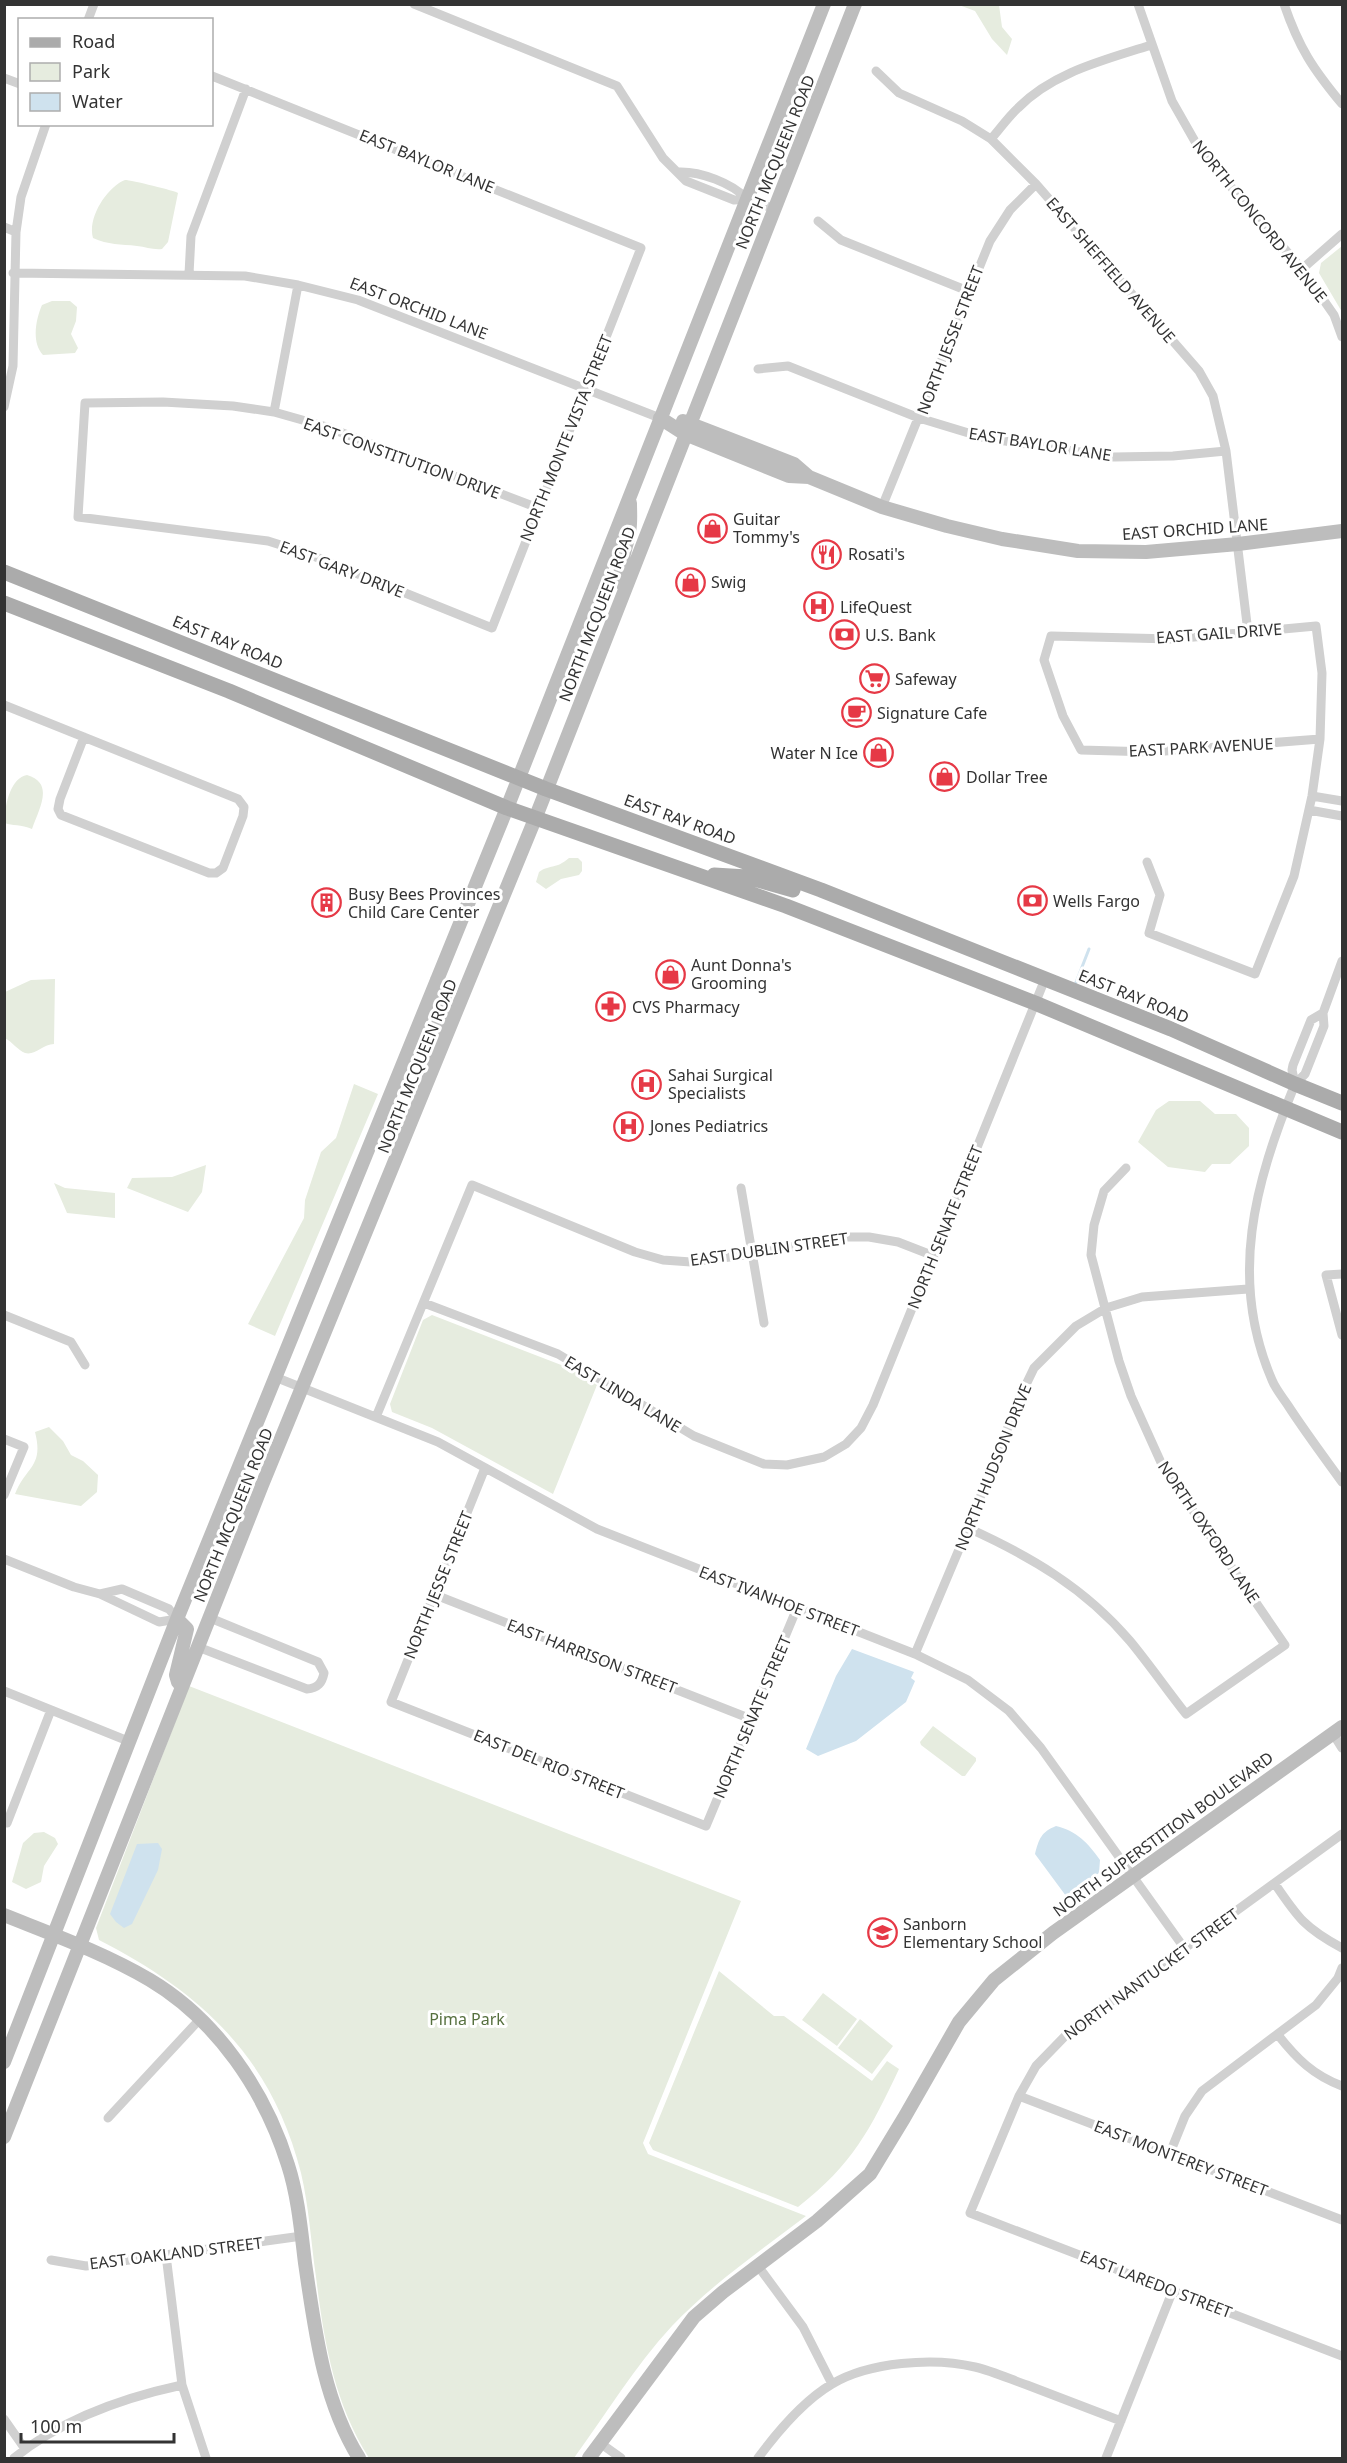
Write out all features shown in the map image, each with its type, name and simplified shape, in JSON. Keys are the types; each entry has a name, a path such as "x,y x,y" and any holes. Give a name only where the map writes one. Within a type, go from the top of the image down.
{"main road":[{"name":"NORTH MCQUEEN ROAD","path":"4,2062 56,1935 177,1619 507,808 824,4"},
{"name":"NORTH MCQUEEN ROAD","path":"4,2137 82,1947 182,1687 302,1387 535,819 855,4"},
{"name":"EAST ORCHID LANE","path":"660,418 687,428 789,476 808,477 882,507 1002,539 1078,551 1146,552 1238,544 1342,531"},
{"path":"625,588 620,573 630,532 631,492"},
{"name":"EAST RAY ROAD","path":"4,572 546,789 821,890 1171,1029 1342,1103"},
{"path":"4,603 230,691 535,819 698,875 1035,1003 1342,1132"},
{"path":"698,875 747,877 808,894 816,894 821,890"},
{"path":"427,1084 431,1054 447,991 437,980"},
{"path":"177,1619 187,1629 176,1675 182,1687"},
{"name":"NORTH SUPERSTITION BOULEVARD","path":"589,2458 694,2317 817,2221 870,2174 959,2022 982,1992 1010,1965 1337,1730"},
{"path":"4,1916 56,1935 151,1981 200,2019 218,2038 248,2078 272,2121 288,2165 296,2197 322,2368 336,2410 359,2458"}],"street":[{"path":"414,4 617,86 663,158 686,181 734,200 747,199 774,209"},
{"name":"NORTH CONCORD AVENUE","path":"1138,4 1172,101 1201,152 1302,269 1334,315 1342,338"},
{"path":"1284,4 1296,39 1318,76 1342,104"},
{"path":"991,140 1018,107 1042,88 1079,69 1151,45"},
{"name":"EAST SHEFFIELD AVENUE","path":"876,71 899,93 962,121 991,140 1036,184 1199,370 1214,396 1226,451 1238,544"},
{"name":"EAST BAYLOR LANE","path":"213,76 641,248"},
{"path":"189,274 191,236 246,88"},
{"path":"4,408 9,366 16,232 21,197 45,126"},
{"name":"NORTH JESSE STREET","path":"882,507 990,241 1010,210 1036,184"},
{"path":"818,221 841,240 968,291"},
{"path":"4,227 16,232"},
{"path":"1302,269 1342,234"},
{"name":"NORTH MONTE VISTA STREET","path":"492,628 641,248"},
{"name":"EAST ORCHID LANE","path":"13,273 245,276 298,285 358,300 660,418"},
{"path":"274,412 298,285"},
{"name":"EAST BAYLOR LANE","path":"758,369 788,366 919,418 985,438 1114,457 1173,456 1226,451"},
{"name":"EAST CONSTITUTION DRIVE","path":"78,518 85,403 164,402 233,406 274,412 327,428 538,508"},
{"name":"EAST GARY DRIVE","path":"78,518 268,542 306,553 492,628"},
{"path":"1238,544 1248,632"},
{"name":"EAST GAIL DRIVE","path":"1081,750 1063,716 1044,660 1051,636 1172,639 1316,626 1322,673 1320,739"},
{"path":"4,705 84,737 238,799 244,807 243,816 223,868 216,873 209,873 61,815 58,809 60,799 84,737"},
{"path":"1147,862 1160,895 1149,933 1255,974 1294,876 1312,796 1320,739"},
{"name":"EAST PARK AVENUE","path":"1081,750 1152,752 1320,739"},
{"path":"1312,796 1342,801"},
{"path":"1309,810 1342,816"},
{"path":"1342,961 1323,1013 1324,1026 1305,1074 1295,1084 1264,1168 1252,1220 1248,1250 1248,1289 1256,1335 1273,1383 1342,1482"},
{"name":"NORTH SENATE STREET","path":"824,1457 846,1444 861,1428 873,1405 1045,979"},
{"path":"1295,1084 1292,1070 1311,1020 1323,1013"},
{"name":"NORTH OXFORD LANE","path":"968,1528 1017,1550 1058,1576 1094,1605 1129,1640 1186,1714 1285,1645 1163,1467 1131,1396 1119,1361 1091,1256 1094,1226 1104,1191 1125,1168"},
{"name":"EAST DUBLIN STREET","path":"424,1303 472,1185 635,1252 663,1260 691,1262 753,1254 844,1237 869,1237 898,1242 934,1256"},
{"path":"741,1188 764,1323"},
{"path":"1342,1274 1326,1275 1342,1335"},
{"name":"NORTH HUDSON DRIVE","path":"915,1654 1034,1368 1076,1326 1106,1308 1142,1297 1248,1289"},
{"path":"376,1417 424,1303"},
{"name":"EAST LINDA LANE","path":"424,1303 558,1354 694,1436 725,1449 764,1464 788,1465 824,1457"},
{"path":"4,1316 71,1342 85,1365"},
{"name":"EAST IVANHOE STREET","path":"275,1377 438,1442 597,1529 915,1654 968,1680 1009,1711 1041,1748 1185,1949"},
{"path":"4,1439 24,1447 4,1495"},
{"name":"NORTH JESSE STREET","path":"391,1702 485,1468"},
{"path":"4,1559 74,1587 100,1594 159,1622 177,1619 169,1609 122,1589 100,1594"},
{"name":"EAST HARRISON STREET","path":"433,1594 751,1719"},
{"name":"NORTH SENATE STREET","path":"706,1826 797,1608"},
{"path":"198,1647 307,1689 318,1687 321,1683 324,1673 318,1662 210,1618"},
{"path":"4,1691 129,1741"},
{"name":"EAST DEL RIO STREET","path":"391,1702 706,1826"},
{"path":"6,1823 51,1710"},
{"path":"1337,1730 1342,1748"},
{"name":"NORTH NANTUCKET STREET","path":"970,2213 1019,2096 1036,2066 1068,2033 1342,1834"},
{"path":"1275,1884 1298,1918 1319,1935 1342,1948"},
{"path":"1170,2153 1185,2116 1202,2091 1316,2004 1338,1978 1342,1968"},
{"path":"108,2118 200,2019"},
{"path":"1278,2035 1301,2063 1331,2082 1342,2086"},
{"name":"EAST MONTEREY STREET","path":"1019,2096 1342,2220"},
{"name":"EAST LAREDO STREET","path":"970,2213 1342,2356"},
{"name":"EAST OAKLAND STREET","path":"51,2260 86,2266 302,2236"},
{"path":"166,2255 182,2385 206,2458"},
{"path":"758,2266 802,2327 832,2384"},
{"path":"1106,2458 1173,2290"},
{"path":"758,2458 781,2429 803,2407 832,2384 868,2370 903,2362 940,2361 976,2367 1121,2421"},
{"path":"14,2458 57,2429 97,2410 142,2394 182,2385"},
{"path":"4,2419 26,2449"},
{"path":"600,2443 621,2458"}],"green space":[{"path":"959,5 999,5 1002,27 1012,39 1007,55 992,39 975,11"},
{"path":"125,180 178,193 168,242 162,249 109,243 93,238 93,221 100,204 112,189"},
{"path":"1342,246 1342,312 1319,273 1321,263"},
{"path":"52,301 70,301 77,307 76,321 71,334 78,348 75,353 43,355 39,350 36,337 38,317 42,305"},
{"path":"27,775 36,779 43,790 43,798 32,829 5,823 7,802 12,787 21,777"},
{"path":"569,858 578,858 582,862 582,871 579,875 561,879 546,889 536,882 539,872"},
{"path":"55,979 54,1044 32,1053 25,1053 5,1038 5,992 31,980"},
{"path":"354,1084 378,1094 275,1336 248,1324 304,1218 305,1200 321,1152 336,1138"},
{"path":"1169,1101 1200,1101 1215,1114 1236,1114 1249,1128 1249,1146 1230,1164 1212,1164 1205,1172 1168,1167 1138,1142 1156,1110"},
{"path":"206,1165 202,1192 188,1212 127,1188 132,1178 172,1177"},
{"path":"54,1183 65,1188 115,1193 115,1218 67,1213"},
{"path":"432,1315 569,1368 597,1385 553,1494 432,1428 392,1412 390,1404 423,1320"},
{"path":"49,1427 63,1441 71,1455 83,1461 98,1475 97,1492 81,1506 15,1494 36,1460 35,1432"},
{"name":"Pima Park","path":"189,1686 741,1901 643,2143 648,2154 806,2216 720,2282 672,2326 633,2374 574,2458 369,2458 347,2416 332,2371 301,2173 288,2132 272,2095 251,2062 200,2006 170,1982 99,1940 96,1928"},
{"path":"933,1726 976,1758 965,1776 921,1745 920,1742"},
{"path":"44,1832 55,1838 58,1844 44,1866 41,1882 26,1889 12,1882 23,1843 34,1833"},
{"path":"719,1971 774,2016 784,2016 872,2081 887,2061 899,2069 879,2110 858,2145 833,2176 798,2207 653,2150 649,2143"},
{"path":"823,1993 857,2019 837,2046 802,2020"},
{"path":"860,2019 893,2046 872,2074 838,2048"}],"water":[{"path":"852,1649 914,1672 911,1678 915,1681 906,1702 856,1741 818,1756 806,1749 836,1676"},
{"path":"1056,1826 1081,1838 1100,1860 1099,1873 1066,1896 1035,1854 1041,1837"},
{"path":"158,1843 162,1849 158,1870 132,1924 124,1928 110,1914 137,1844"}],"waterway":[{"path":"1075,985 1089,949"}],"place":[{"name":"Guitar Tommy's","path":"712,528"},
{"name":"Rosati's","path":"827,554"},
{"name":"Swig","path":"690,582"},
{"name":"LifeQuest","path":"819,607"},
{"name":"U.S. Bank","path":"844,635"},
{"name":"Safeway","path":"874,679"},
{"name":"Signature Cafe","path":"856,713"},
{"name":"Water N Ice","path":"879,753"},
{"name":"Dollar Tree","path":"945,777"},
{"name":"Wells Fargo","path":"1032,901"},
{"name":"Busy Bees Provinces Child Care Center","path":"327,903"},
{"name":"Aunt Donna's Grooming","path":"670,974"},
{"name":"CVS Pharmacy","path":"611,1007"},
{"name":"Sahai Surgical Specialists","path":"647,1084"},
{"name":"Jones Pediatrics","path":"629,1126"},
{"name":"Sanborn Elementary School","path":"882,1933"}]}
